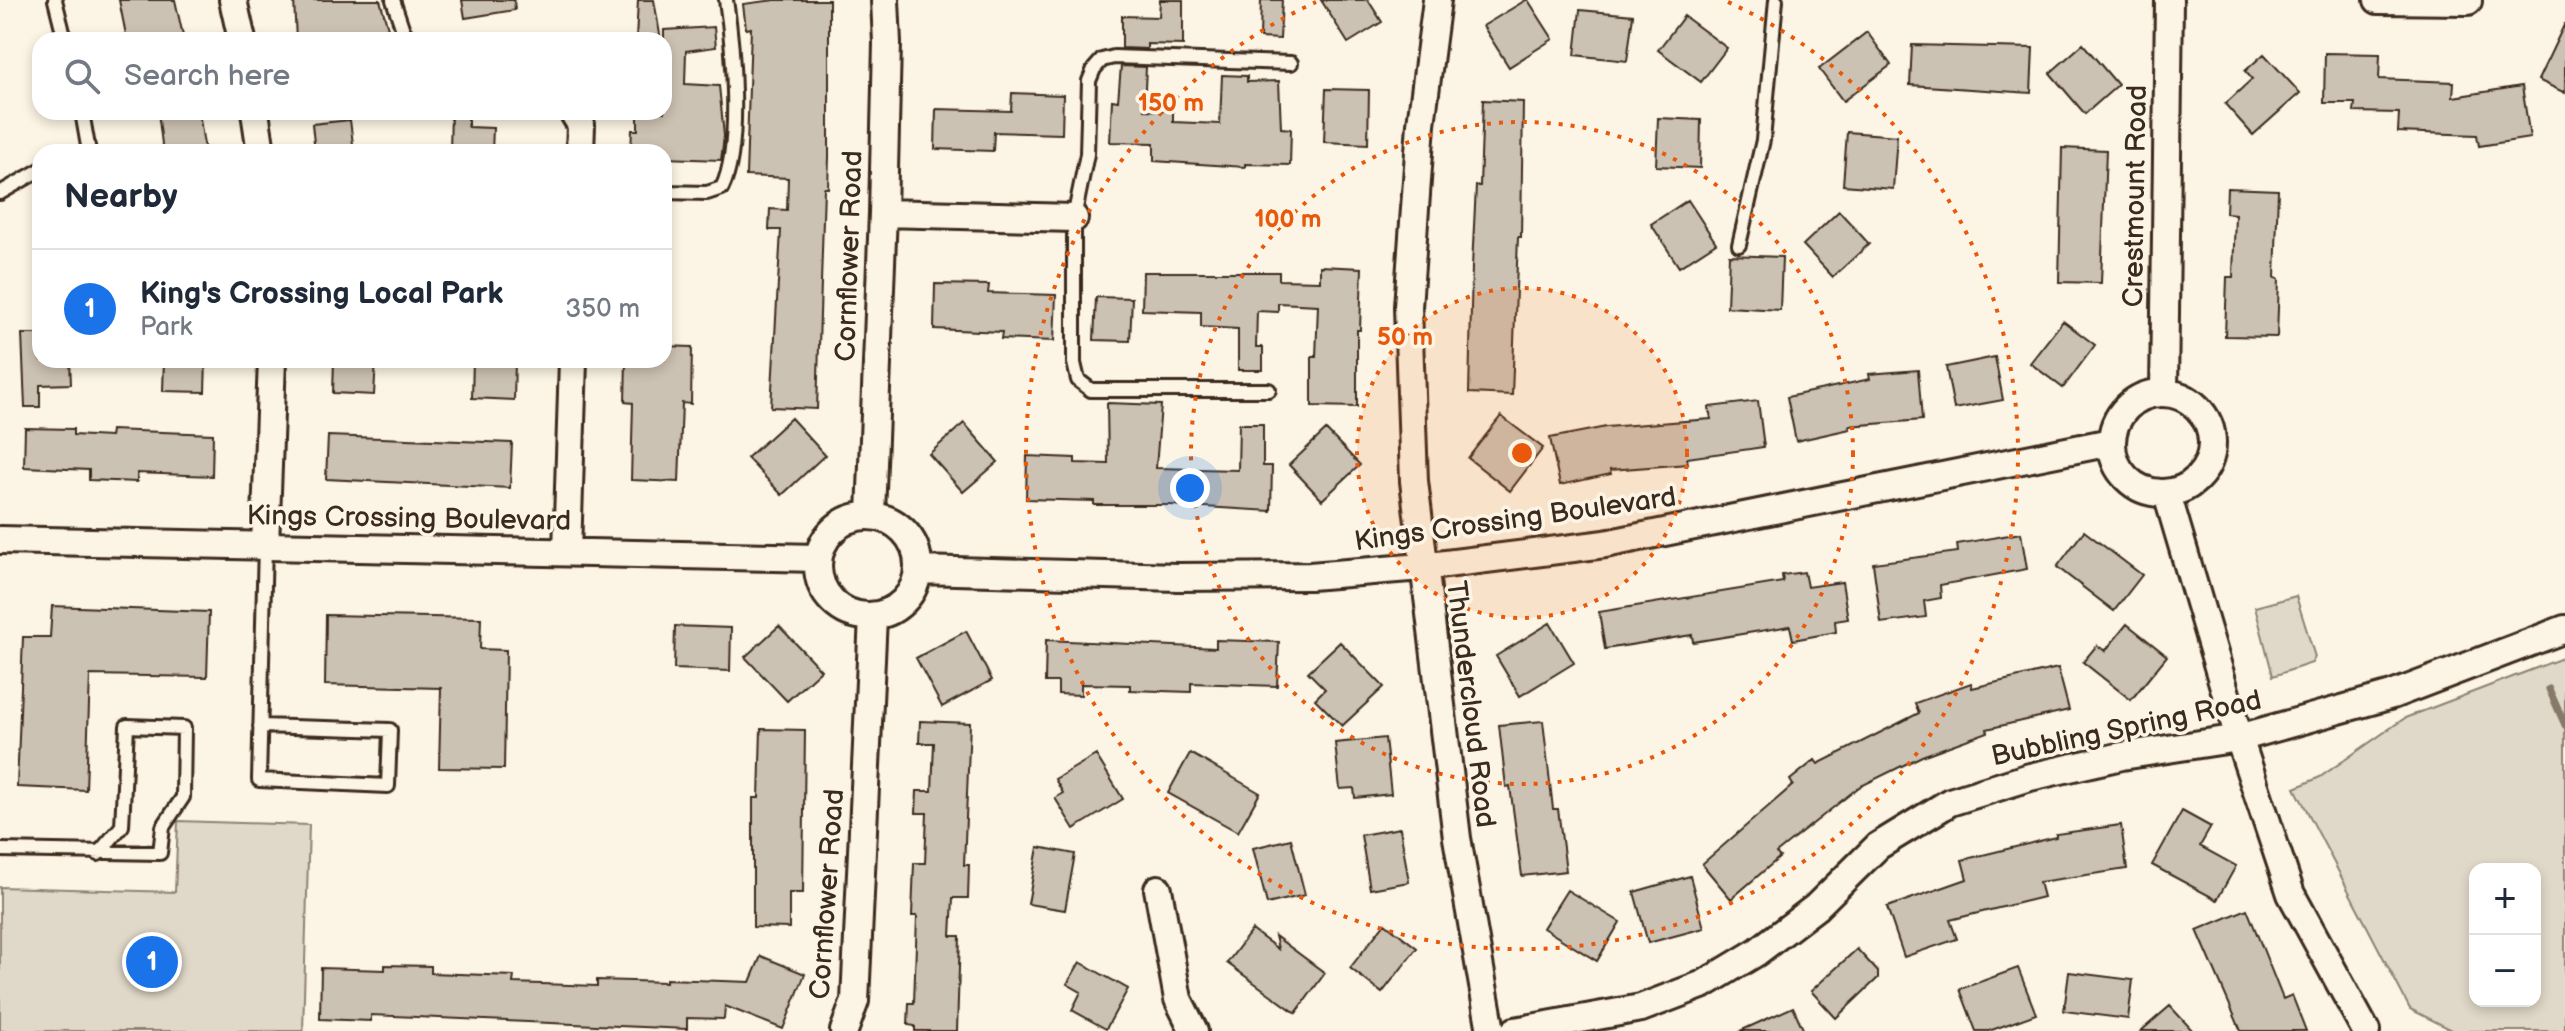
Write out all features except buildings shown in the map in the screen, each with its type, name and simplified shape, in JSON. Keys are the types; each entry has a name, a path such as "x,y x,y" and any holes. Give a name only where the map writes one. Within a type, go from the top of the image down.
{"street":[{"path":"233,0 240,32"},
{"name":"Cornflower Road","path":"871,514 883,213 887,43 885,0"},
{"name":"Thundercloud Road","path":"1437,0 1421,124 1408,307 1414,481 1457,838 1491,1031"},
{"name":"Crestmount Road","path":"2164,392 2169,0"},
{"path":"2378,0 2468,1"},
{"path":"256,120 260,144"},
{"path":"578,120 581,125 580,144"},
{"path":"883,213 1074,218"},
{"path":"265,545 272,368"},
{"path":"567,552 573,368"},
{"path":"2164,392 2193,402 2211,427 2212,457 2195,483 2167,494 2139,489 2128,479 2118,469 2111,442 2119,416 2138,398 2164,392"},
{"name":"Kings Crossing Boulevard","path":"920,570 1193,577 1310,576 1422,567 1605,544 2111,442"},
{"path":"2167,494 2239,738 2291,894 2366,1031"},
{"path":"871,514 896,522 915,543 920,570 905,602 873,617 850,614 830,601 819,581 817,558 835,526 871,514"},
{"name":"Kings Crossing Boulevard","path":"0,540 817,558"},
{"name":"Cornflower Road","path":"844,1031 855,1001 873,617"},
{"name":"Bubbling Spring Road","path":"1515,1031 1641,1008 1704,984 1757,952 1816,907 1878,846 1950,802 2030,777 2122,756 2239,738 2392,695 2565,629"},
{"path":"1158,889 1178,999 1194,1031"}],"lane":[{"path":"55,0 63,32"},
{"path":"393,0 404,32"},
{"path":"672,192 707,193 722,188 729,175 733,93 732,41 726,0"},
{"path":"1739,245 1763,140 1776,0"},
{"path":"1269,390 1091,390 1078,380 1074,363 1074,218 1087,154 1089,81 1102,60 1114,57 1291,63"},
{"path":"83,120 88,144"},
{"path":"0,193 32,175"},
{"path":"260,726 390,730 388,786 259,780 260,726 265,545"},
{"path":"0,850 98,854 160,853 163,827 183,797 184,728 127,726 122,826 98,854"}],"shaded area":[{"path":"2296,596 2315,657 2312,663 2273,676 2255,607"},
{"path":"2565,657 2565,1031 2454,1031 2410,1009 2295,788 2320,777 2405,718"},
{"path":"178,821 309,825 303,1031 0,1031 0,887 175,892"}],"waterway":[{"path":"2549,689 2565,725"}],"place":[{"name":"King's Crossing Local Park","path":"152,962"}]}
